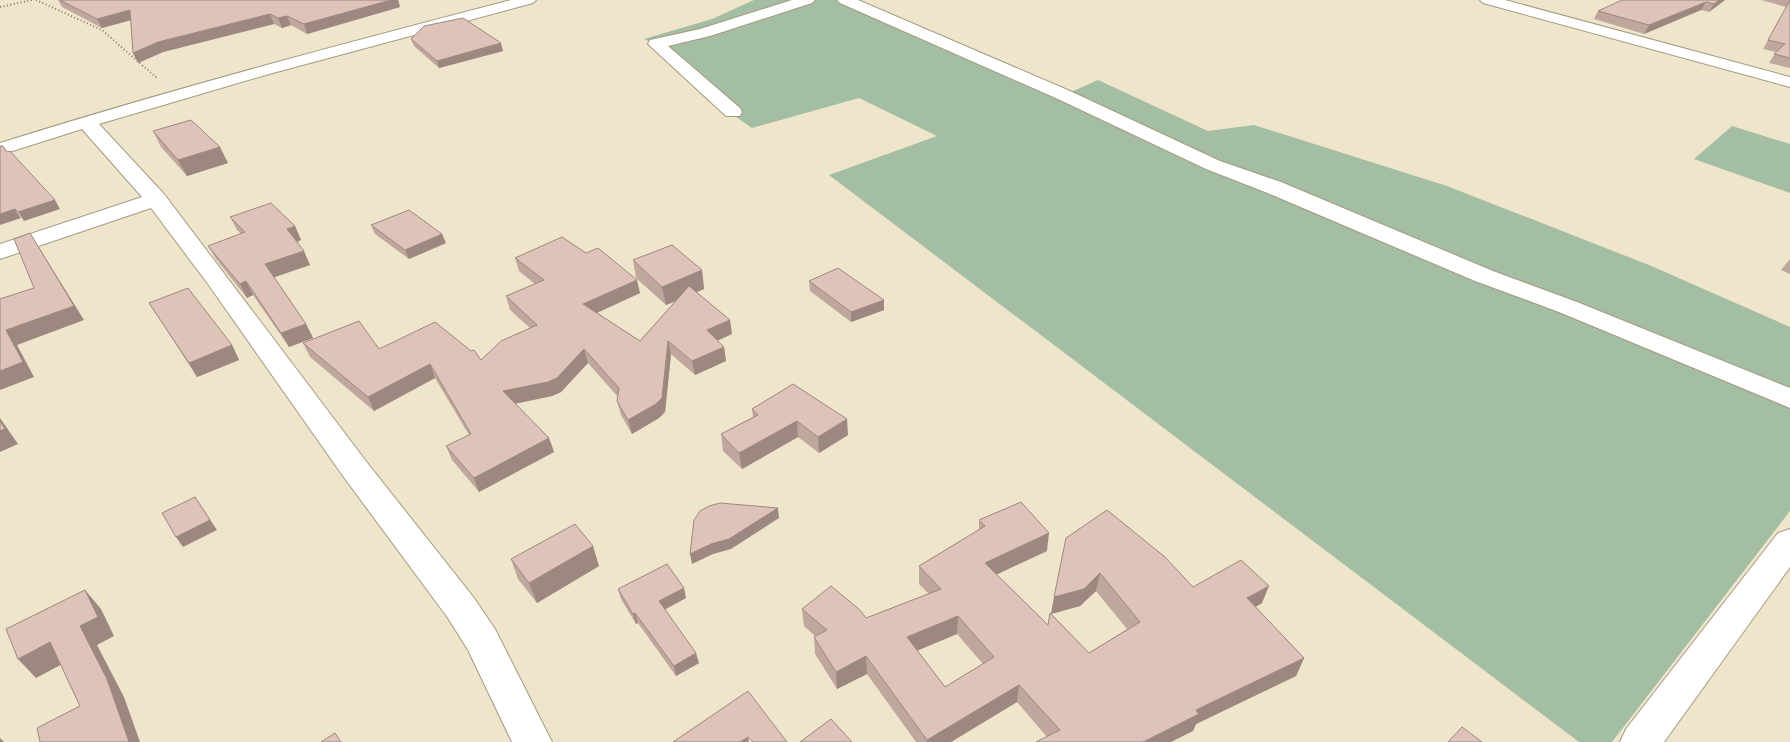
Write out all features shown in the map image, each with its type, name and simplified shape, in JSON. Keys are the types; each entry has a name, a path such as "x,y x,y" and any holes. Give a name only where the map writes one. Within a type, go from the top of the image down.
{"street":[{"path":"0,149 86,120 528,0"},
{"path":"732,112 656,44 704,33 807,0"},
{"path":"845,0 1064,95 1213,165 1484,276 1568,307 1790,399"},
{"path":"1488,0 1790,82"},
{"path":"86,120 156,199 217,278 354,468 461,608 482,640 532,742"},
{"path":"0,252 156,199"},
{"path":"1640,742 1790,542"}],"path":[{"path":"0,7 34,0 102,30 176,95"}],"green space":[{"path":"754,0 848,0 1064,95 1098,80 1208,131 1254,125 1447,186 1649,265 1790,327 1790,511 1612,742 1579,742 829,175 937,136 859,98 752,128 732,114 656,44 644,39 712,19"},
{"path":"1732,126 1790,144 1790,193 1694,159"}],"building":[{"path":"60,0 391,0 304,24 287,16 278,18 270,14 158,42 133,53 130,10 97,19"},
{"path":"1622,0 1719,0 1714,4 1706,2 1649,25 1598,11"},
{"path":"1790,0 1790,58 1774,54 1785,44 1768,40"},
{"path":"463,18 501,43 437,61 411,39 424,26"},
{"path":"191,120 220,147 178,160 153,131"},
{"path":"0,146 3,146 7,152 10,151 55,200 18,212 15,209 0,214"},
{"path":"271,203 295,226 287,229 304,251 265,264 306,324 281,333 246,281 240,284 208,246 245,232 230,217"},
{"path":"409,210 442,234 405,250 371,225"},
{"path":"30,233 74,306 6,330 23,362 0,371 0,299 34,288 14,239"},
{"path":"562,237 586,253 598,248 637,280 583,304 640,341 689,286 730,320 707,330 724,347 692,361 668,341 662,398 656,404 628,420 617,401 619,388 584,349 557,378 548,382 503,391 549,438 474,478 446,446 471,434 430,364 368,397 303,343 359,321 379,349 435,322 471,351 474,350 481,360 501,341 537,325 506,296 544,280 515,258"},
{"path":"672,245 702,270 662,287 633,260"},
{"path":"838,268 884,300 851,312 809,281"},
{"path":"188,288 232,345 189,363 149,303"},
{"path":"793,384 847,419 818,437 797,421 739,453 721,434 758,415 752,409"},
{"path":"0,421 5,429 0,431"},
{"path":"195,497 210,520 176,537 162,513"},
{"path":"1021,502 1049,533 985,563 1048,625 1050,613 1089,653 1140,622 1100,573 1084,589 1054,597 1066,538 1107,510 1165,557 1193,587 1241,560 1269,586 1247,598 1304,658 1196,710 1199,714 1143,742 1036,742 1060,730 1019,685 927,740 866,656 836,672 814,637 827,630 802,609 831,586 860,610 866,618 941,589 919,566 985,526 979,520","holes":["958,616 994,657 945,687 907,637"]},
{"path":"720,503 778,508 729,539 711,544 690,554 694,520 700,511"},
{"path":"575,524 593,546 529,583 511,559"},
{"path":"667,564 684,588 659,601 696,653 674,666 635,613 633,614 618,589"},
{"path":"85,590 98,617 80,626 107,679 129,742 40,742 37,728 80,706 50,642 18,659 6,629"},
{"path":"748,691 787,742 753,742 748,737 740,742 673,742"},
{"path":"831,719 852,742 800,742"},
{"path":"1462,727 1482,742 1448,742"},
{"path":"335,733 341,742 321,742"}]}
